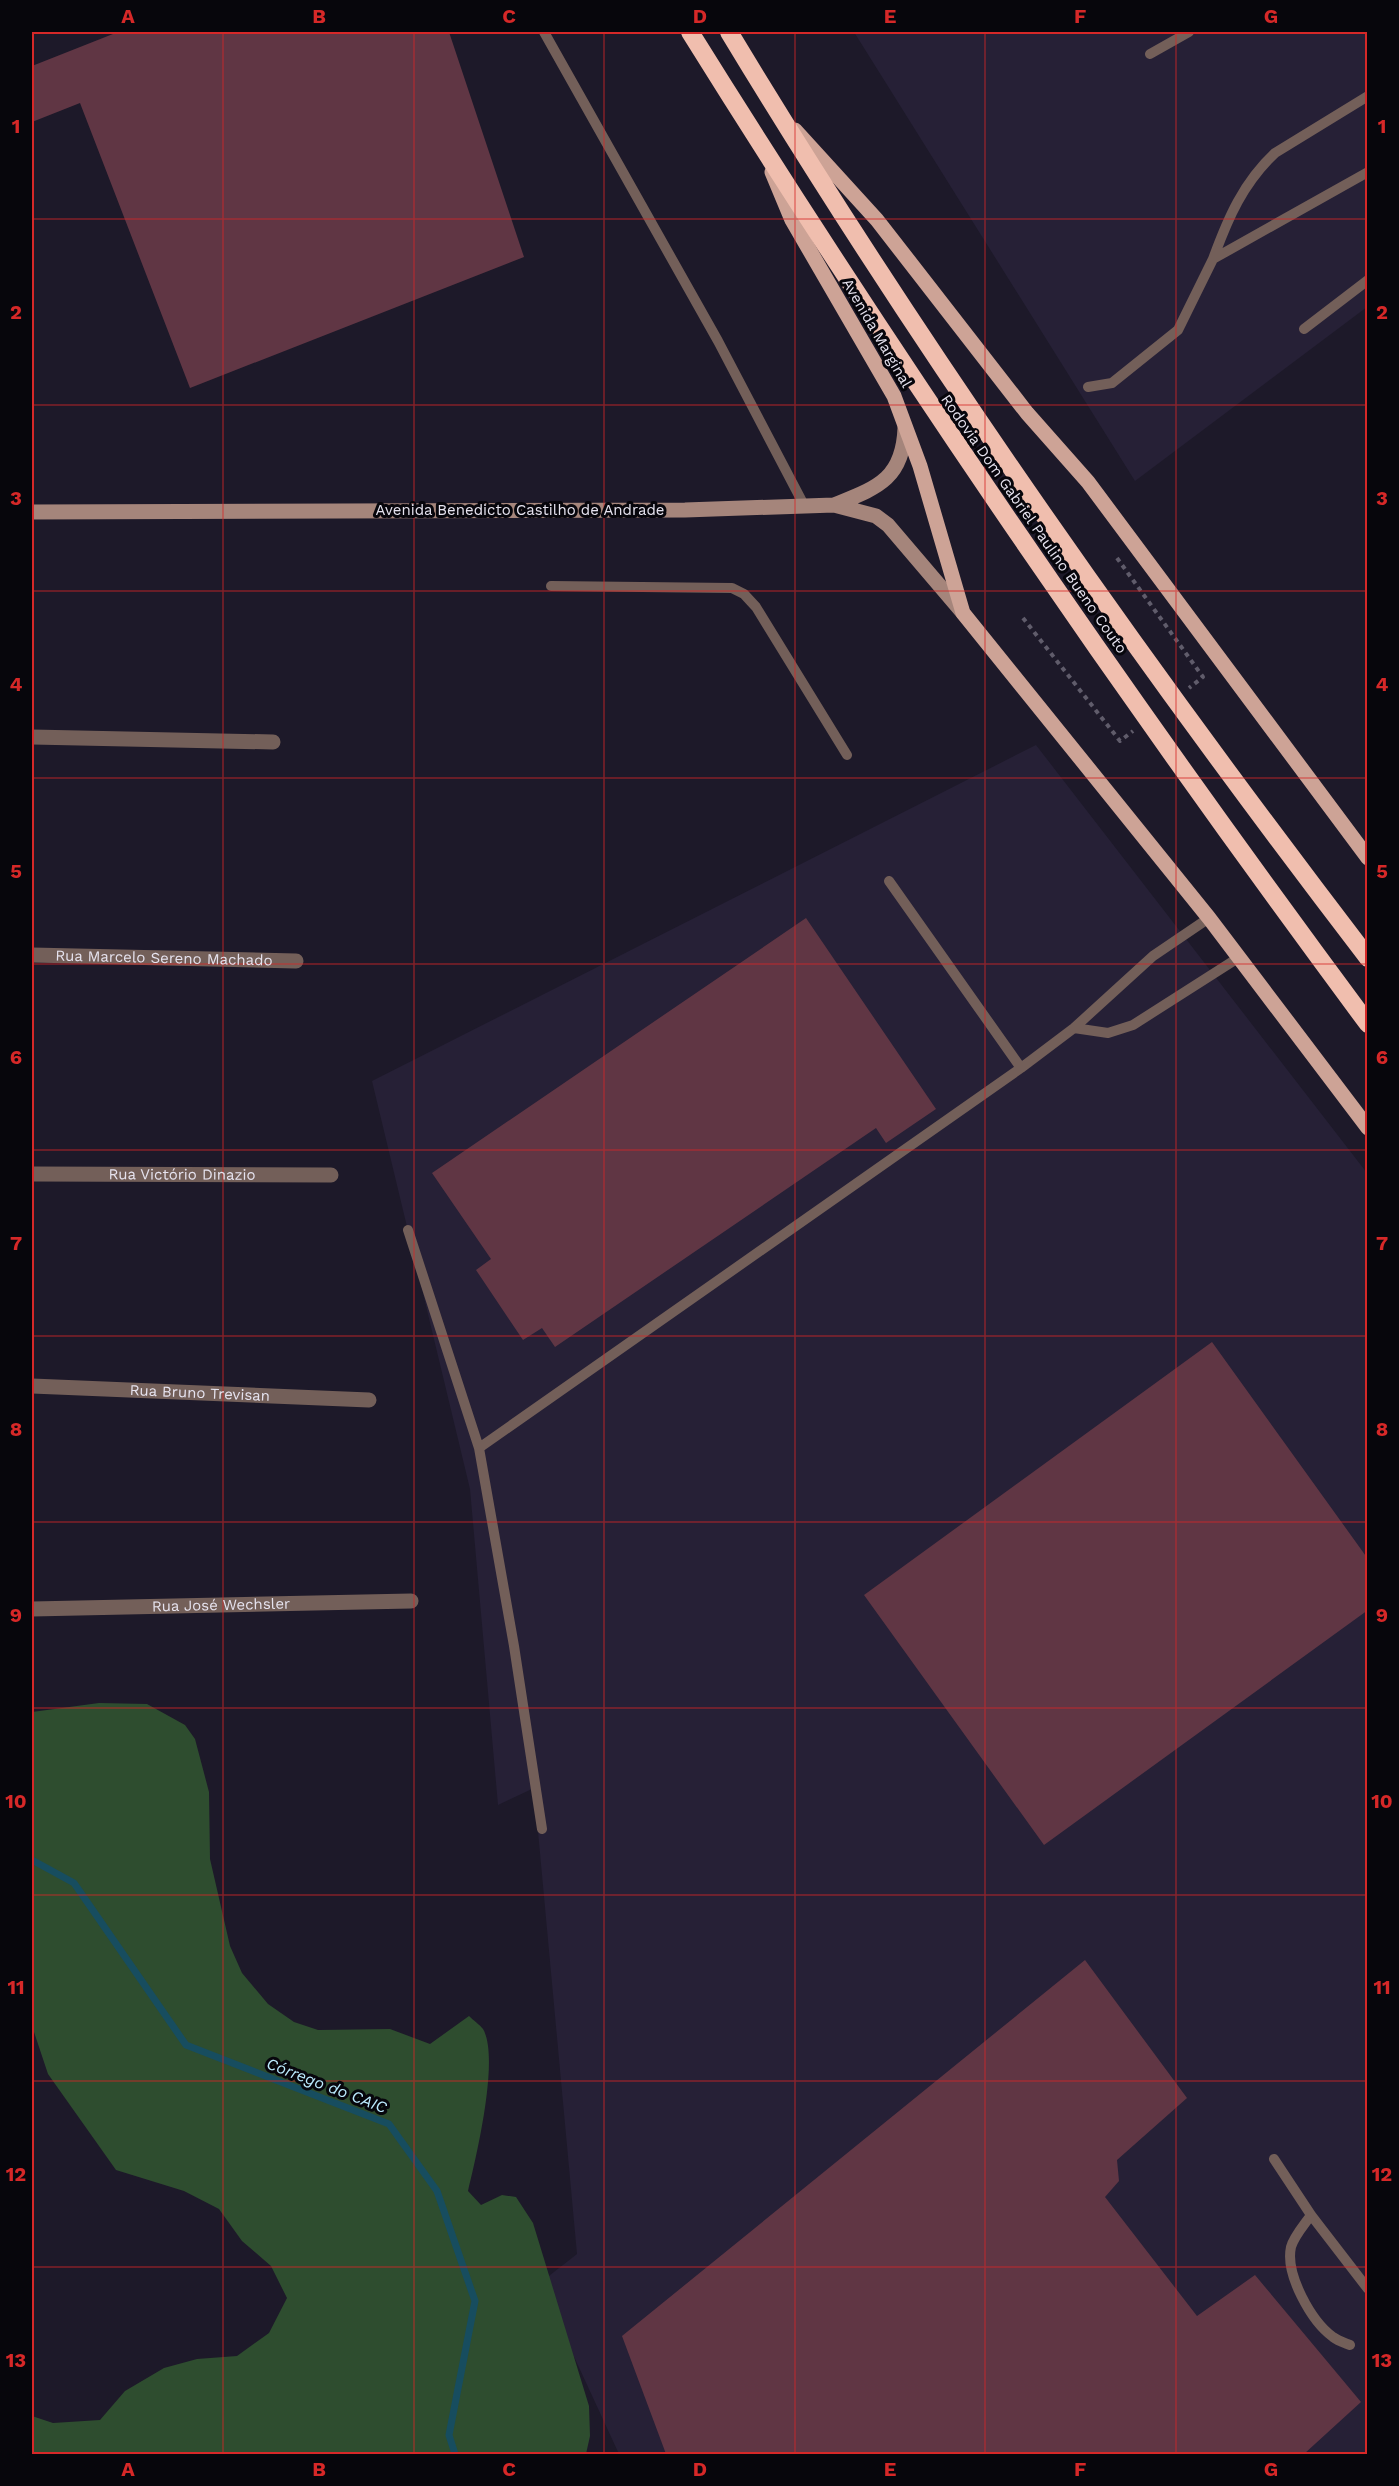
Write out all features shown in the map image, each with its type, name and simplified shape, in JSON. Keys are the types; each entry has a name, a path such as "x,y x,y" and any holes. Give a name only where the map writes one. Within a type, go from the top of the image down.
{"highway":[{"name":"Rodovia Dom Gabriel Paulino Bueno Couto","path":"690,32 762,147 1009,524 1246,860 1368,1024"},
{"name":"Rodovia Dom Gabriel Paulino Bueno Couto","path":"729,32 932,353 1135,648 1368,958"}],"main road":[{"path":"774,106 877,220 1027,413 1088,482 1368,858"},
{"name":"Avenida Marginal","path":"762,147 792,220 894,396 920,466 963,614"},
{"path":"834,506 874,489 888,478 900,461 905,428"},
{"name":"Avenida Benedicto Castilho de Andrade","path":"32,512 685,510 804,505 834,506 876,516 888,525 963,614"},
{"path":"963,614 1209,918 1368,1128"}],"street":[{"path":"32,737 273,742"},
{"name":"Rua Marcelo Sereno Machado","path":"32,955 296,961"},
{"name":"Rua Victório Dinazio","path":"32,1174 331,1175"},
{"name":"Rua Bruno Trevisan","path":"32,1386 369,1400"},
{"name":"Rua José Wechsler","path":"32,1609 411,1601"}],"lane":[{"path":"544,32 712,331 804,505"},
{"path":"1150,54 1189,32"},
{"path":"1088,387 1112,383 1178,330 1213,259 1231,210 1251,177 1267,160 1368,96"},
{"path":"1213,259 1368,172"},
{"path":"1304,329 1368,280"},
{"path":"551,586 732,588 744,594 756,607 848,755"},
{"path":"889,881 1021,1068"},
{"path":"479,1448 1021,1068 1074,1028 1153,956 1209,918"},
{"path":"1074,1028 1108,1033 1133,1025 1238,958"},
{"path":"408,1230 479,1448 514,1646 542,1829"},
{"path":"1274,2159 1311,2215 1368,2289"},
{"path":"1311,2215 1291,2246 1292,2270 1301,2297 1318,2320 1333,2337 1350,2345"}],"shaded area":[{"path":"854,32 1367,32 1367,307 1135,481"},
{"path":"1036,745 1367,1173 1367,2454 619,2454 540,2283 577,2254 534,1788 498,1805 470,1489 372,1081"}],"green space":[{"path":"99,1703 147,1704 185,1725 195,1739 209,1792 210,1859 230,1946 242,1973 268,2004 294,2022 318,2030 390,2029 430,2044 469,2016 483,2029 488,2043 488,2084 481,2133 468,2191 481,2205 502,2195 516,2197 533,2223 589,2406 590,2436 586,2454 32,2454 32,2416 53,2423 100,2420 125,2391 164,2368 197,2359 237,2356 269,2333 287,2298 271,2266 242,2241 219,2209 184,2191 116,2170 48,2074 32,2026 32,1712"}],"building":[{"path":"118,32 449,32 524,257 190,388 80,103 32,122 32,66"},
{"path":"806,918 936,1109 886,1143 876,1128 555,1347 542,1328 523,1340 476,1270 491,1259 432,1173"},
{"path":"1212,1342 1368,1559 1368,1610 1044,1845 864,1595"},
{"path":"1085,1960 1187,2098 1117,2160 1119,2181 1105,2197 1197,2316 1255,2275 1361,2402 1304,2454 666,2454 622,2336"}],"waterway":[{"name":"Córrego do CAIC","path":"32,1860 74,1883 186,2045 389,2124 437,2191 475,2301 449,2435 455,2454"}]}
